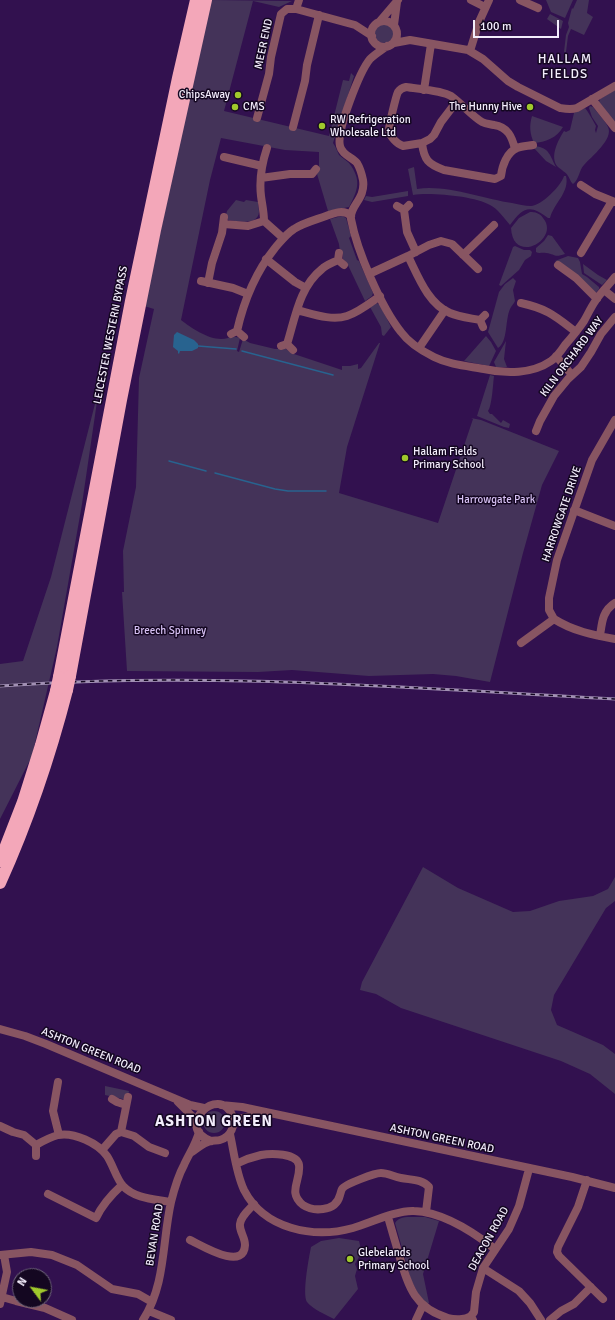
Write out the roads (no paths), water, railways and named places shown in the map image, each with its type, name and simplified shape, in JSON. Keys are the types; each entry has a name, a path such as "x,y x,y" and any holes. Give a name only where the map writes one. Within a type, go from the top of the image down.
{"highway":[{"name":"LEICESTER WESTERN BYPASS","path":"65,677 131,301 196,0"},
{"name":"LEICESTER WESTERN BYPASS","path":"65,677 155,230 206,0"},
{"path":"0,883 32,805 56,734 65,677"},
{"path":"0,861 23,802 49,719 62,690"}],"street":[{"path":"299,0 296,10 355,25 373,38 380,46 410,40 470,51 513,84 560,108 573,109 615,86"},
{"path":"470,51 479,22 487,4 471,0"},
{"path":"520,0 538,8"},
{"path":"351,216 355,206 362,196 363,179 356,163 341,150 339,142 344,118 356,87 370,59 373,38 372,32 397,1"},
{"path":"370,59 390,44 397,36 395,27 397,1"},
{"name":"MEER END","path":"257,118 269,74 270,57 282,14 287,9 296,10"},
{"path":"293,127 305,81 306,64 319,15"},
{"path":"355,25 388,21 410,40"},
{"path":"424,90 432,44"},
{"path":"457,101 441,122 434,135 426,142 403,146 396,143 389,130 399,91 406,87 446,93 457,101 482,122 498,126 507,131 511,136 515,149"},
{"path":"592,99 615,128"},
{"path":"422,143 425,158 438,168 495,179 501,176 503,166 515,149 533,145"},
{"path":"267,148 262,166 261,178 264,221 283,238"},
{"path":"222,157 262,166"},
{"path":"261,178 314,171"},
{"path":"579,184 595,194 614,202 580,254"},
{"path":"403,207 407,232 416,252"},
{"path":"237,334 248,294 266,259 283,238 298,226 342,212 348,212 351,216 359,248 369,274 401,333 419,348 443,361 490,371 508,373 523,371 544,364 556,356 576,332 597,299 615,277"},
{"path":"248,294 233,288 204,282 221,238 224,221 240,226 248,226 264,221"},
{"path":"464,255 496,223"},
{"path":"369,274 429,245 441,241 452,244 478,269"},
{"path":"408,256 431,297 440,307 455,314 483,320"},
{"path":"266,259 295,282 306,288"},
{"path":"287,347 297,310 306,288 322,269 340,260"},
{"path":"558,265 576,278 597,299"},
{"path":"604,290 615,299"},
{"path":"297,310 325,317 341,317 353,313 380,296"},
{"path":"519,302 548,311 576,332"},
{"path":"419,348 445,310"},
{"name":"KILN ORCHARD WAY","path":"536,432 540,421 553,398 572,375 581,367 601,334 615,318"},
{"path":"556,356 572,375"},
{"name":"HARROWGATE DRIVE","path":"554,619 549,610 549,598 557,560 592,460 615,420"},
{"path":"574,510 615,526"},
{"path":"600,636 605,612 607,608 615,603"},
{"path":"520,643 554,619 572,629 615,639"},
{"name":"ASHTON GREEN ROAD","path":"0,1029 46,1044 190,1105 204,1108 212,1104 242,1107 529,1169 588,1180 615,1188"},
{"path":"58,1082 53,1111 59,1135"},
{"path":"121,1132 128,1097"},
{"name":"ASHTON GREEN ROAD","path":"173,1098 191,1115 197,1123 199,1132"},
{"path":"112,1099 126,1105"},
{"path":"221,1105 232,1115 233,1124 230,1134 236,1164 244,1189 254,1204 274,1220 296,1229 320,1233 342,1230 404,1211 426,1212 438,1215 458,1225 495,1249"},
{"path":"197,1123 199,1113 204,1108"},
{"name":"ASHTON GREEN ROAD","path":"233,1124 242,1118 264,1112"},
{"path":"0,1126 24,1135 36,1145"},
{"path":"102,1150 116,1134 121,1132 134,1136 149,1147 165,1153"},
{"path":"199,1132 206,1139 211,1141 220,1141 230,1134"},
{"name":"BEVAN ROAD","path":"143,1320 149,1311 156,1294 164,1256 171,1202 183,1166 196,1142 199,1132"},
{"path":"36,1145 59,1135 73,1136 82,1139 102,1150 108,1156 122,1185 135,1194 171,1202"},
{"name":"BEVAN ROAD","path":"190,1154 200,1146 211,1141"},
{"path":"220,1141 234,1152"},
{"path":"36,1145 36,1156"},
{"path":"236,1164 254,1156 264,1154 287,1155 299,1158 295,1191 296,1197 306,1207 322,1209 331,1208 336,1203 338,1188 371,1174 379,1173 422,1182 429,1187 426,1212"},
{"name":"DEACON ROAD","path":"472,1318 476,1292 483,1268 495,1249 504,1239 516,1212 529,1169"},
{"path":"588,1180 578,1207 557,1250 560,1256 603,1299"},
{"path":"48,1194 71,1202 99,1220 100,1209 122,1185"},
{"path":"190,1240 208,1253 233,1257 240,1254 244,1249 245,1244 240,1223 242,1217 254,1204"},
{"path":"388,1217 412,1292 433,1312 451,1319 472,1318"},
{"path":"72,1320 45,1308 16,1301 1,1300 7,1272 2,1255 31,1252 52,1255 77,1265 112,1289 138,1294 152,1302"},
{"path":"483,1268 519,1291 530,1303 541,1320"},
{"path":"550,1320 561,1311 574,1304 591,1287"},
{"path":"416,1320 424,1305"},
{"path":"149,1311 171,1320"}],"water":[{"path":"177,332 194,340 198,344 198,348 192,351 180,351 179,354 173,347 174,335"}],"waterway":[{"path":"198,346 236,349"},
{"path":"242,351 333,375"},
{"path":"169,461 206,471"},
{"path":"215,473 275,489 288,491 326,491"}],"railway":[{"path":"0,686 154,680 231,681 384,686 615,699"}],"place":[{"name":"ChipsAway","path":"238,95"},
{"name":"CMS","path":"235,107"},
{"name":"The Hunny Hive","path":"530,107"},
{"name":"RW Refrigeration Wholesale Ltd","path":"322,126"},
{"name":"Hallam Fields Primary School","path":"405,458"},
{"name":"Glebelands Primary School","path":"350,1259"}],"district":[{"name":"HALLAM FIELDS","path":"565,68"},
{"name":"ASHTON GREEN","path":"214,1122"}],"park label":[{"name":"Harrowgate Park","path":"496,500"},
{"name":"Breech Spinney","path":"170,631"}]}
